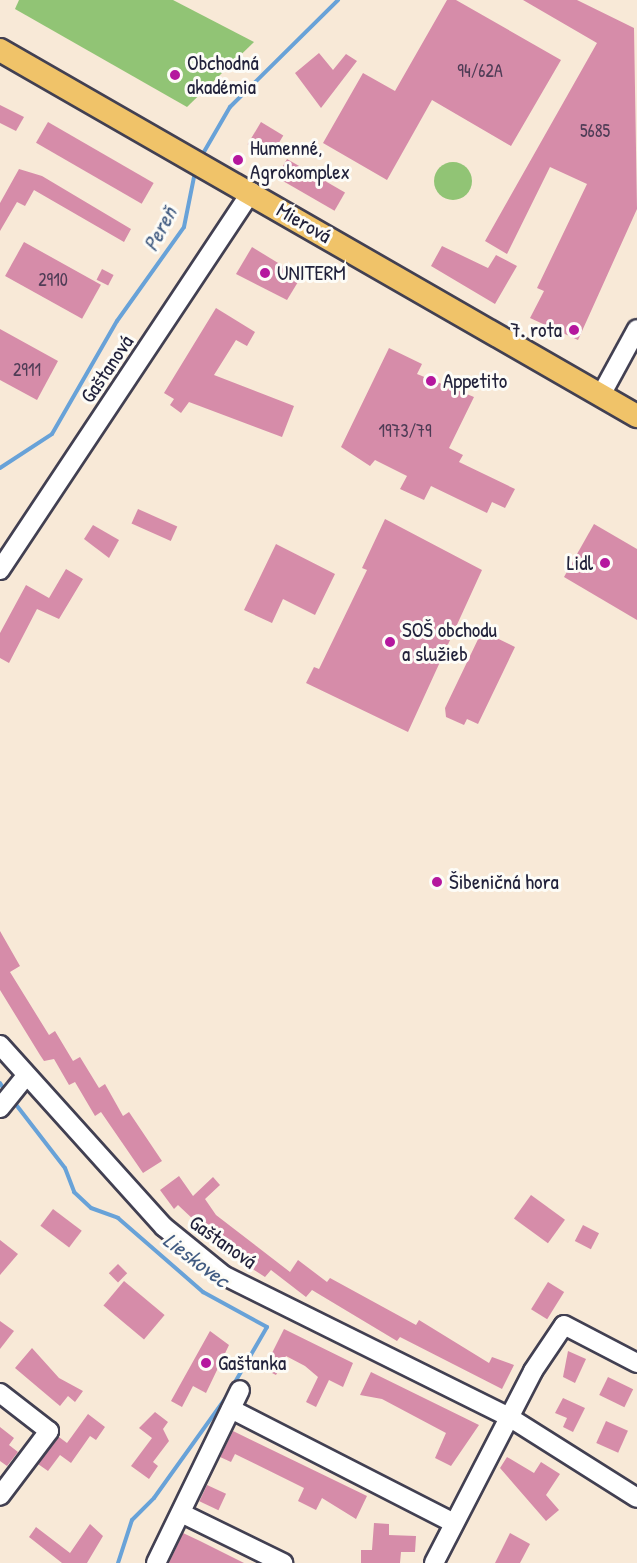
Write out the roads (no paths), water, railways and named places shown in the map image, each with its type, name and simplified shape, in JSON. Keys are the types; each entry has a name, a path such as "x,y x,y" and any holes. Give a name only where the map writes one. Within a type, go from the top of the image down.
{"main road":[{"name":"Mierová","path":"0,50 251,192 637,416"}],"street":[{"name":"Gaštanová","path":"0,570 251,192"},
{"path":"601,395 637,329"},
{"name":"Gaštanová","path":"0,1045 25,1077 164,1227 223,1275 509,1417 637,1498"},
{"path":"0,1108 25,1077"},
{"path":"434,1563 509,1417 564,1325 637,1363"},
{"path":"156,1563 240,1390"},
{"path":"0,1393 49,1431 0,1496"},
{"path":"231,1409 454,1523"},
{"path":"181,1513 283,1563"}],"waterway":[{"name":"Pereň","path":"201,157 230,107 338,0"},
{"name":"Pereň","path":"0,468 52,434 117,321 184,227 195,172"},
{"name":"Lieskovec","path":"0,1083 5,1091"},
{"name":"Lieskovec","path":"14,1102 65,1168 74,1192 91,1208 118,1218 203,1292 267,1327 231,1389"},
{"name":"Lieskovec","path":"118,1563 132,1520 154,1498 227,1396"}],"place":[{"name":"Obchodná akadémia","path":"175,75"},
{"name":"Humenné, Agrokomplex","path":"238,160"},
{"name":"UNITERM","path":"265,273"},
{"name":"7. rota","path":"574,330"},
{"name":"Appetito","path":"431,381"},
{"name":"Lidl","path":"605,563"},
{"name":"SOŠ obchodu a služieb","path":"390,642"},
{"name":"Šibeničná hora","path":"437,882"},
{"name":"Gaštanka","path":"206,1363"}]}
